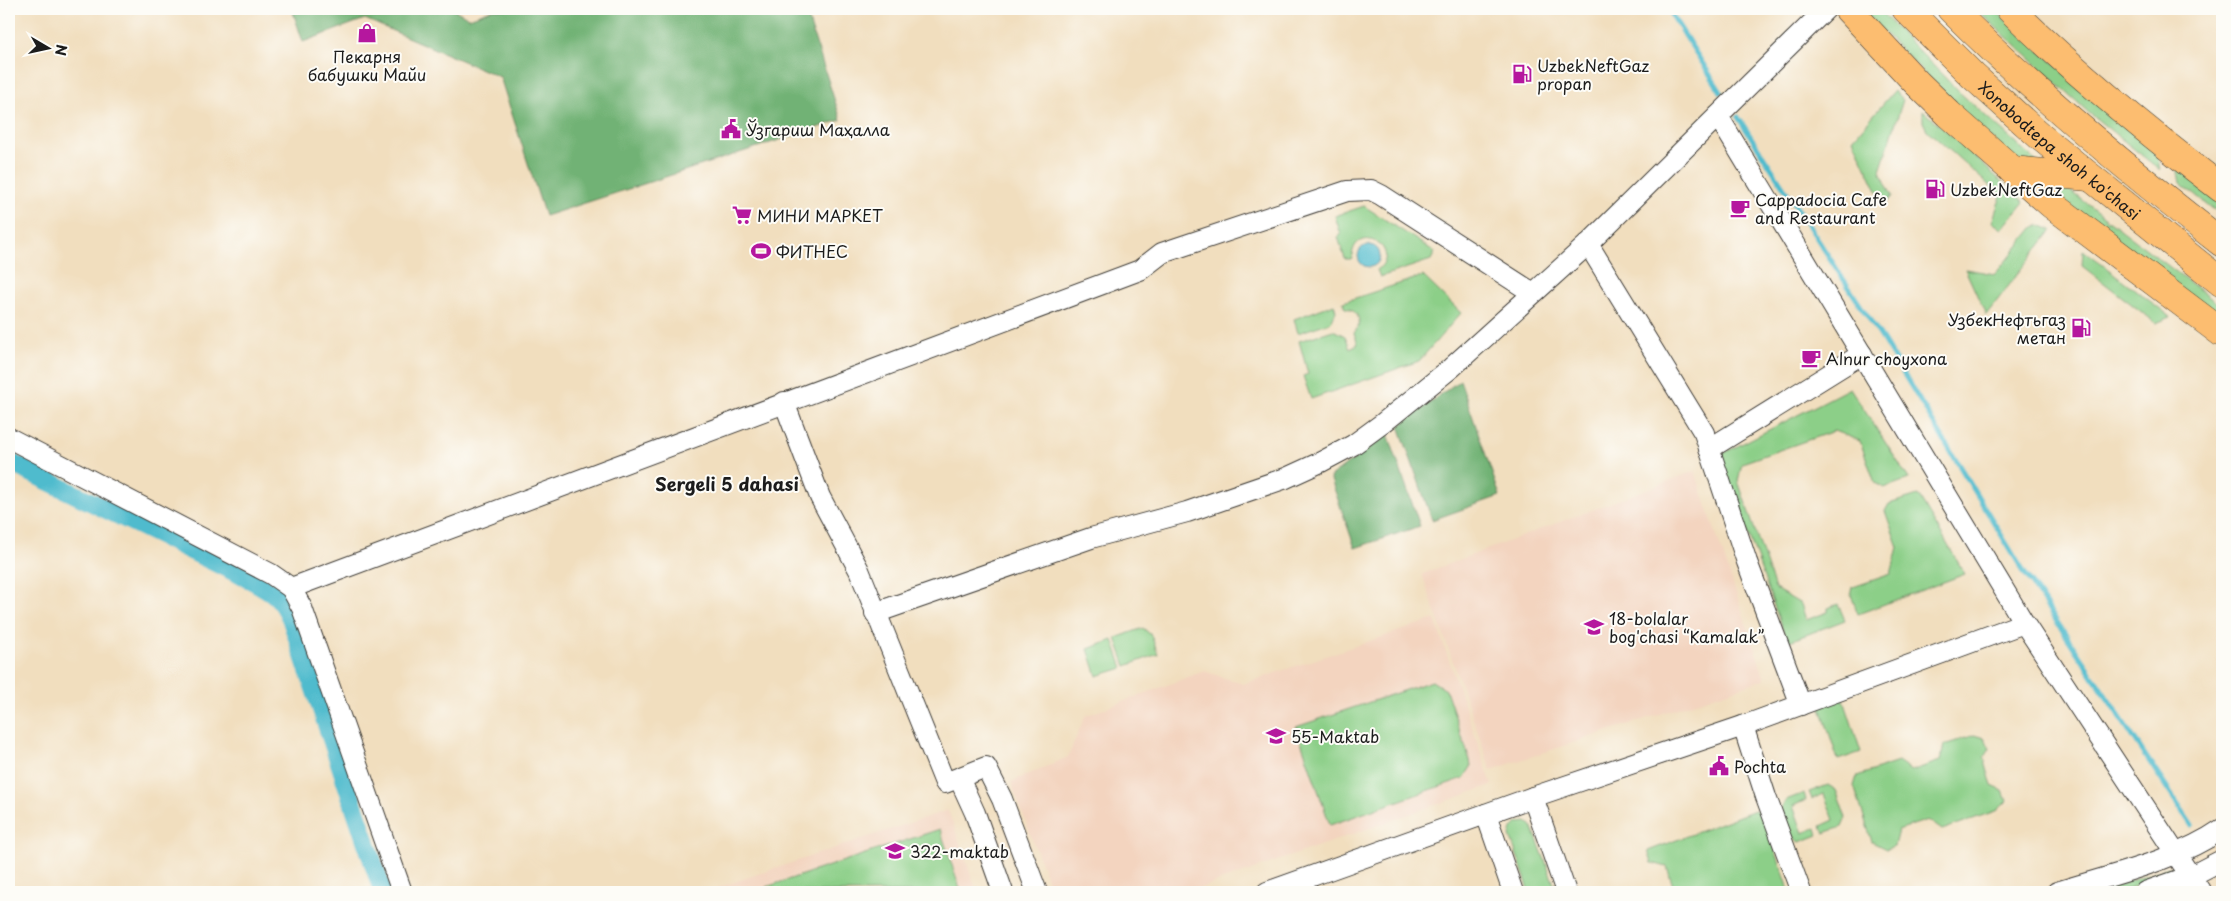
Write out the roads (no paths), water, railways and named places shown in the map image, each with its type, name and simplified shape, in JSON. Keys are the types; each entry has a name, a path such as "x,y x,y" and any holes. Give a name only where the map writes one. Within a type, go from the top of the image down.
{"highway":[{"path":"1848,9 1916,82 2012,170 2074,222 2222,333"},
{"name":"Xonobodtepa shoh ko'chasi","path":"1906,9 1950,54 2019,118 2222,283"},
{"name":"Xonobodtepa shoh ko'chasi","path":"1951,9 1983,41 2057,107 2177,208 2222,243"},
{"path":"2010,9 2048,45 2162,143 2222,189"},
{"path":"2162,143 2177,208"},
{"path":"2012,170 2089,176"}],"street":[{"path":"875,613 1091,538 1187,512 1286,478 1321,462 1353,444 1383,423 1451,368 1588,244 1826,9"},
{"path":"1718,116 2024,623 2196,884"},
{"path":"291,588 1140,270 1162,253 1347,191 1371,190 1381,195 1533,293"},
{"path":"1588,244 1704,433 1747,562 1801,705"},
{"path":"1709,449 1862,354"},
{"path":"784,402 820,497 859,570 945,783 986,767 1002,799 1037,892"},
{"path":"9,438 270,574 291,588 302,608 402,892"},
{"path":"1271,892 1534,797 1744,726 2024,623"},
{"path":"1744,726 1766,797 1801,892"},
{"path":"959,778 975,813 1003,892"},
{"path":"1534,797 1566,892"},
{"path":"1486,814 1513,892"},
{"path":"2057,892 2175,854 2204,841 2222,829"},
{"path":"2145,892 2196,884 2222,860"}],"water":[{"path":"1369,245 1377,248 1380,256 1377,264 1369,267 1361,264 1358,256 1361,248"}],"waterway":[{"path":"1668,9 1721,92"},
{"path":"1738,117 1883,340 2022,569 2192,826"},
{"path":"9,462 253,581 280,600 291,619 383,892"}],"place":[{"name":"Пекарня бабушки Майи","path":"367,33"},
{"name":"UzbekNeftGaz propan","path":"1522,74"},
{"name":"Ўзгариш Маҳалла","path":"731,129"},
{"name":"UzbekNeftGaz","path":"1935,189"},
{"name":"Cappadocia Cafe and Restaurant","path":"1740,208"},
{"name":"МИНИ МАРКЕТ","path":"742,215"},
{"name":"ФИТНЕС","path":"761,251"},
{"name":"УзбекНефтьгаз метан","path":"2081,328"},
{"name":"Alnur choyxona","path":"1811,358"},
{"name":"18-bolalar bog'chasi “Kamalak”","path":"1594,627"},
{"name":"55-Maktab","path":"1276,736"},
{"name":"Pochta","path":"1719,766"},
{"name":"322-maktab","path":"895,851"}],"district":[{"name":"Sergeli 5 dahasi","path":"727,483"}]}
